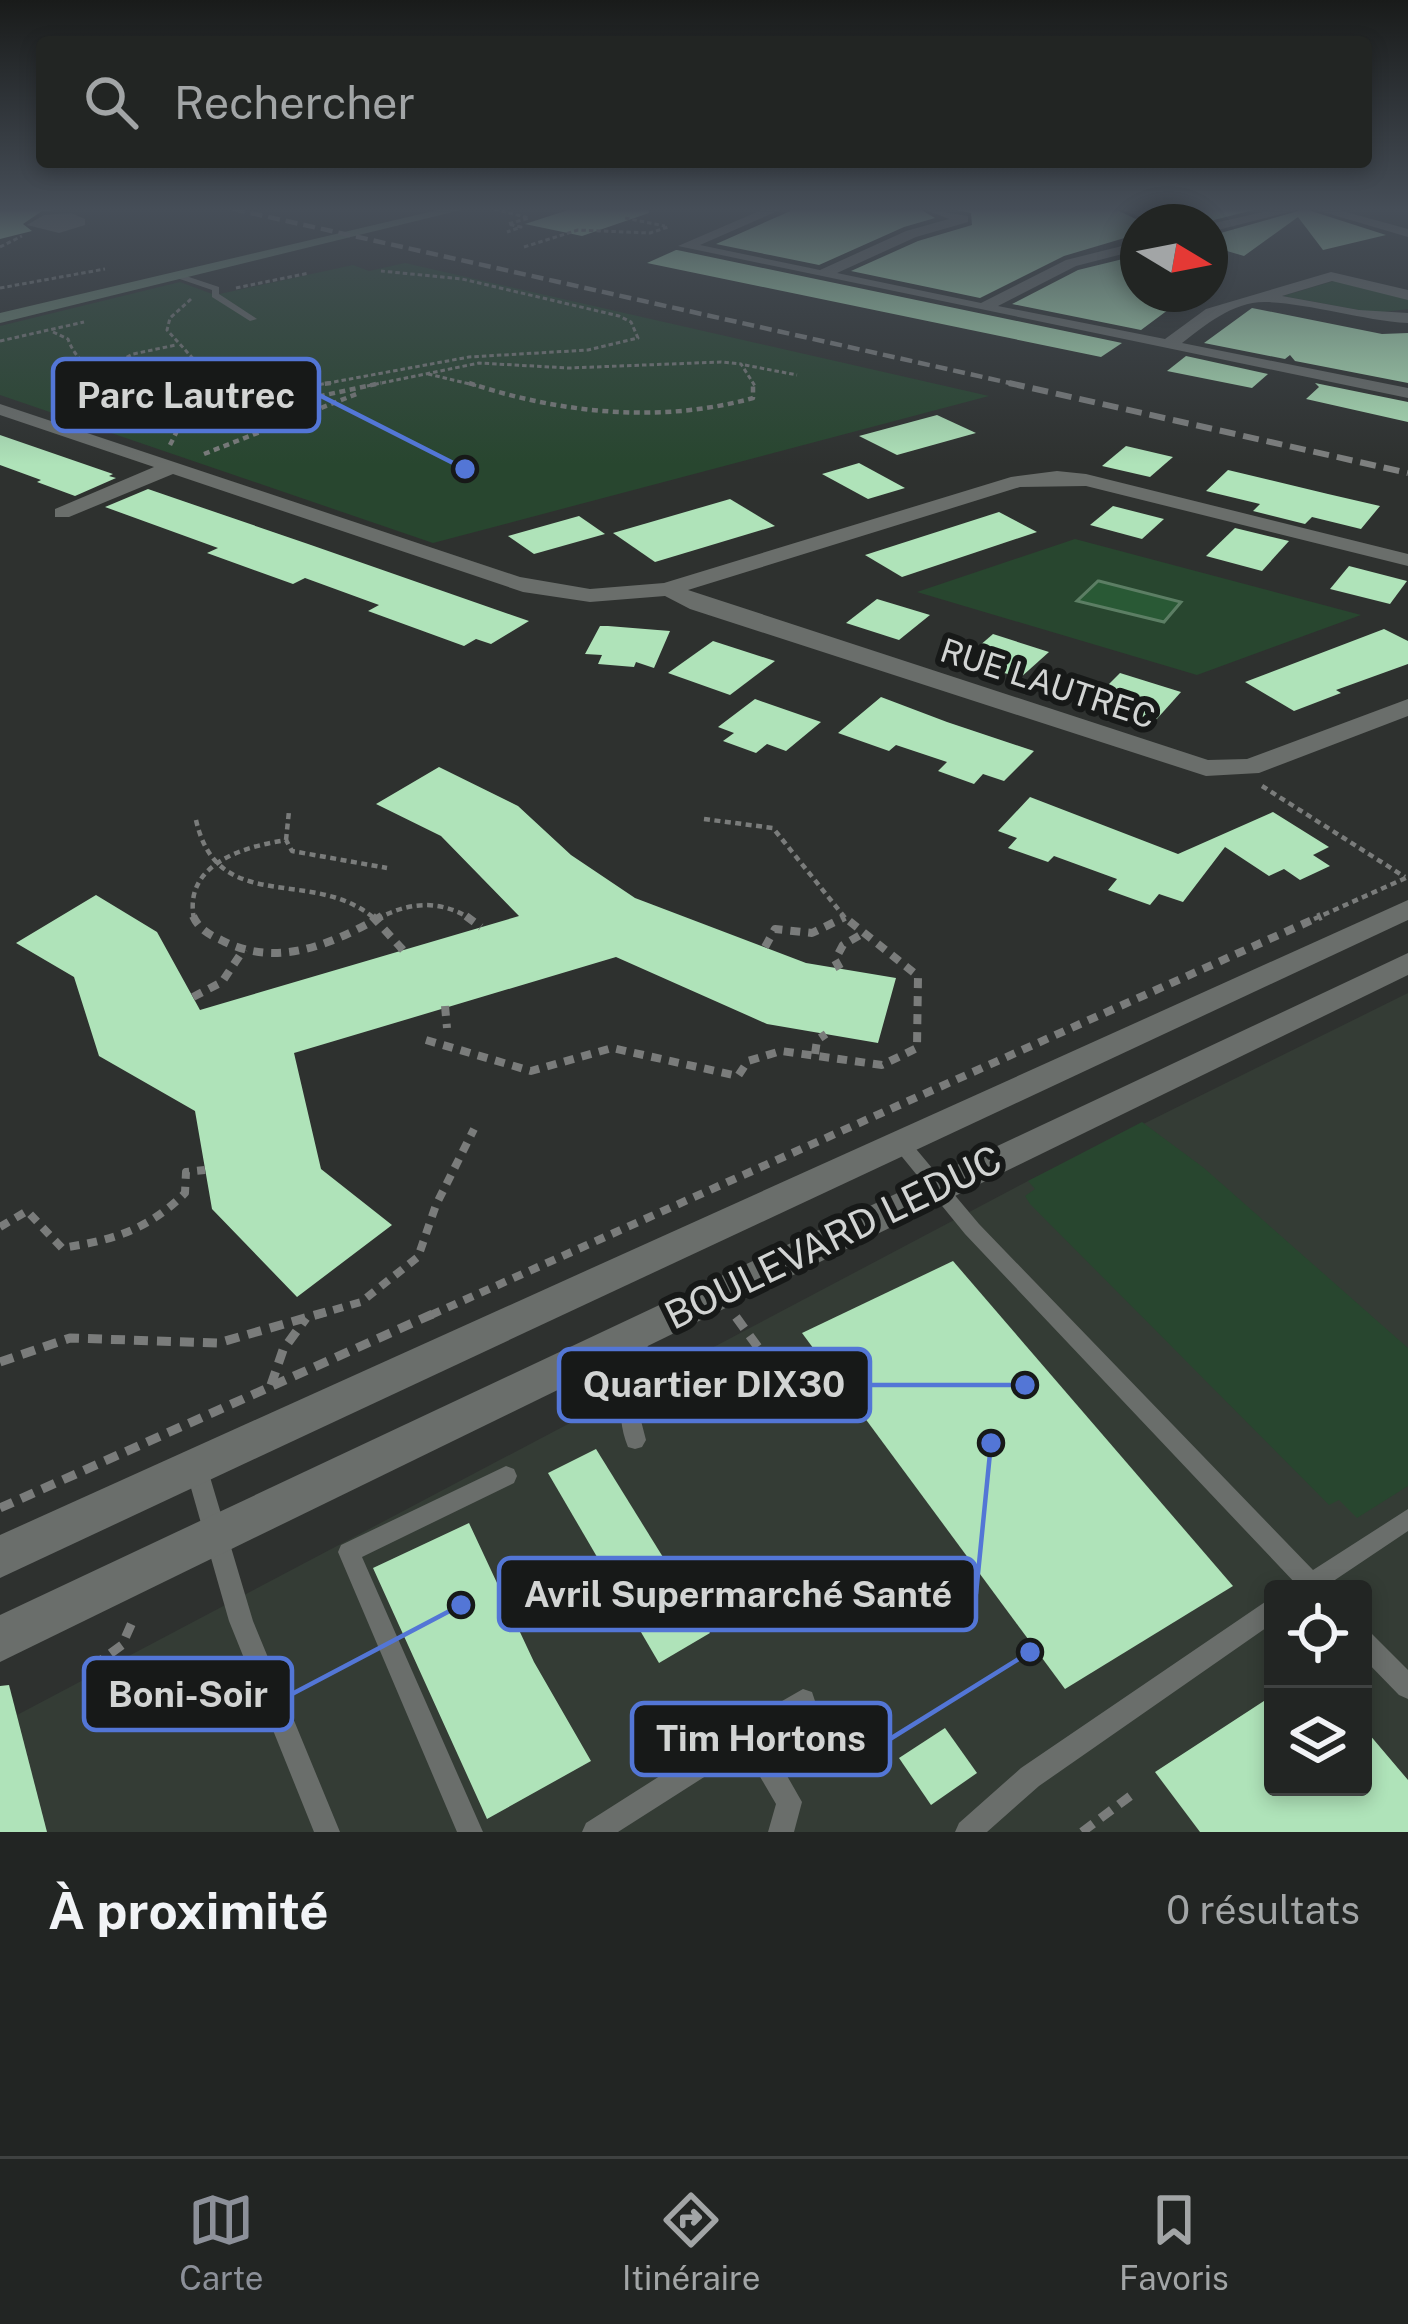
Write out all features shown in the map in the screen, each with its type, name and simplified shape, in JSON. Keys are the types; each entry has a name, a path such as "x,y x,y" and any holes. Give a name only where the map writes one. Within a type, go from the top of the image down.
{"main road":[{"path":"0,305 46,294"},
{"path":"0,318 97,294"}],"street":[{"path":"916,294 1408,393"},
{"path":"983,308 1009,294"},
{"path":"1168,345 1212,312 1263,294"},
{"path":"1258,296 1359,315 1408,318"},
{"name":"RUE LAUTREC","path":"0,409 167,460 531,588 596,596 668,589 1018,481 1048,477 1087,480 1408,560"},
{"path":"62,513 167,460"},
{"name":"RUE LAUTREC","path":"668,589 698,604 1206,768 1250,767 1408,707"},
{"name":"BOULEVARD LEDUC","path":"0,1557 900,1142 1407,888"},
{"name":"BOULEVARD LEDUC","path":"0,1639 1408,963"}],"lane":[{"path":"221,294 253,319"},
{"path":"900,1142 1303,1580"},
{"path":"634,1440 629,1413 640,1330"},
{"path":"196,1467 241,1621 328,1832"},
{"path":"470,1832 350,1552 506,1476"},
{"path":"1320,1580 1408,1519"},
{"path":"968,1832 1030,1777 1264,1616"},
{"path":"1372,1650 1408,1688"},
{"path":"595,1832 803,1701"},
{"path":"749,1734 789,1802 781,1832"}],"path":[{"path":"205,294 188,300 170,318 167,330 176,346 228,386 293,389 477,355 594,351 638,338 631,322 619,316 528,294"},
{"path":"53,332 68,339 74,359 97,373 198,395 289,401 478,363 569,368 741,364 797,374"},
{"path":"97,373 134,354 176,346"},
{"path":"428,374 550,404 662,410 715,408 753,398 756,388 741,364"},
{"path":"204,454 374,387"},
{"path":"167,460 174,441 173,423 198,395"},
{"path":"1253,780 1407,888"},
{"path":"289,811 286,840 292,851 387,868"},
{"path":"426,1040 531,1071 611,1048 738,1076 742,1064 757,1054 789,1051 887,1065 917,1048 918,976 845,917 773,828 704,819"},
{"path":"196,820 198,846 212,866 256,882 345,899 374,919 404,950"},
{"path":"286,840 240,851 212,866 194,889 192,911 199,928 244,950 287,953 321,946 374,919 418,904 460,910 481,927"},
{"path":"0,1508 1407,888"},
{"path":"765,947 776,929 798,937 819,934 845,917"},
{"path":"840,969 835,960 842,946 862,934"},
{"path":"193,997 223,982 244,950"},
{"path":"445,1006 447,1028"},
{"path":"815,1054 817,1040 826,1034"},
{"path":"0,1362 70,1338 218,1342 361,1302 418,1257 436,1205 474,1130"},
{"path":"0,1227 27,1210 62,1248 120,1241 176,1203 185,1193 186,1172 205,1170"},
{"path":"270,1387 283,1350 308,1315"},
{"path":"734,1315 760,1350"},
{"path":"92,1667 122,1645 134,1618"},
{"path":"1082,1832 1137,1791"}],"shaded area":[{"path":"129,294 543,294 989,396 433,543 0,395 0,326"},
{"path":"1391,294 1408,299 1408,309 1375,313 1283,296"},
{"path":"1075,539 1361,615 1197,675 917,592"},
{"path":"1098,581 1181,602 1164,622 1077,601"},
{"path":"1408,993 1408,1832 0,1832 0,1724 1028,1181"},
{"path":"1142,1122 1204,1168 1408,1348 1408,1486 1357,1518 1339,1500 1329,1505 1030,1204 1025,1196 1035,1189 1028,1181"}],"building":[{"path":"799,294 889,294 1122,343 1101,357"},
{"path":"1030,294 1120,294 1120,312 1165,312 1141,330 1012,304"},
{"path":"1252,308 1382,334 1408,333 1408,383 1295,361 1290,355 1285,359 1204,343"},
{"path":"1186,356 1268,374 1252,388 1167,371"},
{"path":"1315,383 1408,402 1408,422 1306,399 1319,387"},
{"path":"937,415 976,433 897,455 859,436"},
{"path":"0,435 116,478 75,496 37,482 41,480 0,465"},
{"path":"1126,446 1173,457 1150,477 1102,466"},
{"path":"859,463 905,488 868,499 822,474"},
{"path":"1228,470 1380,506 1361,529 1312,517 1305,524 1253,511 1260,504 1206,491"},
{"path":"148,489 529,621 491,644 476,639 464,646 368,611 379,605 305,578 293,584 207,553 218,548 105,507"},
{"path":"730,499 775,526 655,562 613,533"},
{"path":"1113,506 1164,519 1142,539 1090,525"},
{"path":"999,512 1037,532 902,577 865,555"},
{"path":"579,516 605,534 534,554 508,536"},
{"path":"1235,528 1289,541 1262,571 1206,556"},
{"path":"1349,566 1407,581 1390,604 1330,589"},
{"path":"877,599 930,615 899,640 846,623"},
{"path":"600,626 670,631 654,668 636,662 634,667 598,664 602,655 585,654"},
{"path":"1384,629 1408,641 1408,664 1294,711 1245,682"},
{"path":"993,634 1049,652 1020,678 963,660"},
{"path":"713,641 775,661 730,695 668,673"},
{"path":"1120,673 1181,692 1155,721 1092,701"},
{"path":"881,697 1034,751 1004,781 983,774 974,784 938,771 947,762 896,745 889,751 838,733"},
{"path":"755,699 821,722 786,751 767,744 756,753 723,741 734,733 718,727"},
{"path":"439,767 518,806 571,855 635,898 806,963 896,978 878,1043 767,1024 616,957 294,1053 321,1169 392,1225 297,1297 212,1209 195,1111 99,1056 74,977 16,943 96,895 157,932 200,1010 519,916 441,836 376,804"},
{"path":"1030,797 1178,854 1273,812 1329,847 1313,855 1330,866 1300,880 1284,869 1269,876 1225,847 1183,902 1159,894 1150,905 1108,890 1117,879 1054,856 1048,862 1008,848 1017,838 998,831"},
{"path":"953,1261 1233,1586 1065,1689 802,1333"},
{"path":"596,1449 710,1633 659,1663 548,1473"},
{"path":"469,1523 534,1662 591,1761 487,1819 373,1568"},
{"path":"9,1685 47,1832 0,1832 0,1686"},
{"path":"1264,1701 1264,1796 1372,1796 1372,1738 1408,1780 1408,1832 1200,1832 1155,1772"},
{"path":"945,1728 977,1773 931,1805 899,1758"}],"railway":[{"path":"615,294 1023,386"},
{"path":"1009,383 1408,473"}],"place":[{"name":"Parc Lautrec","path":"465,469"},
{"name":"Quartier DIX30","path":"1025,1385"},
{"name":"Avril Supermarché Santé","path":"991,1443"},
{"name":"Boni-Soir","path":"461,1605"},
{"name":"Tim Hortons","path":"1030,1652"}]}
